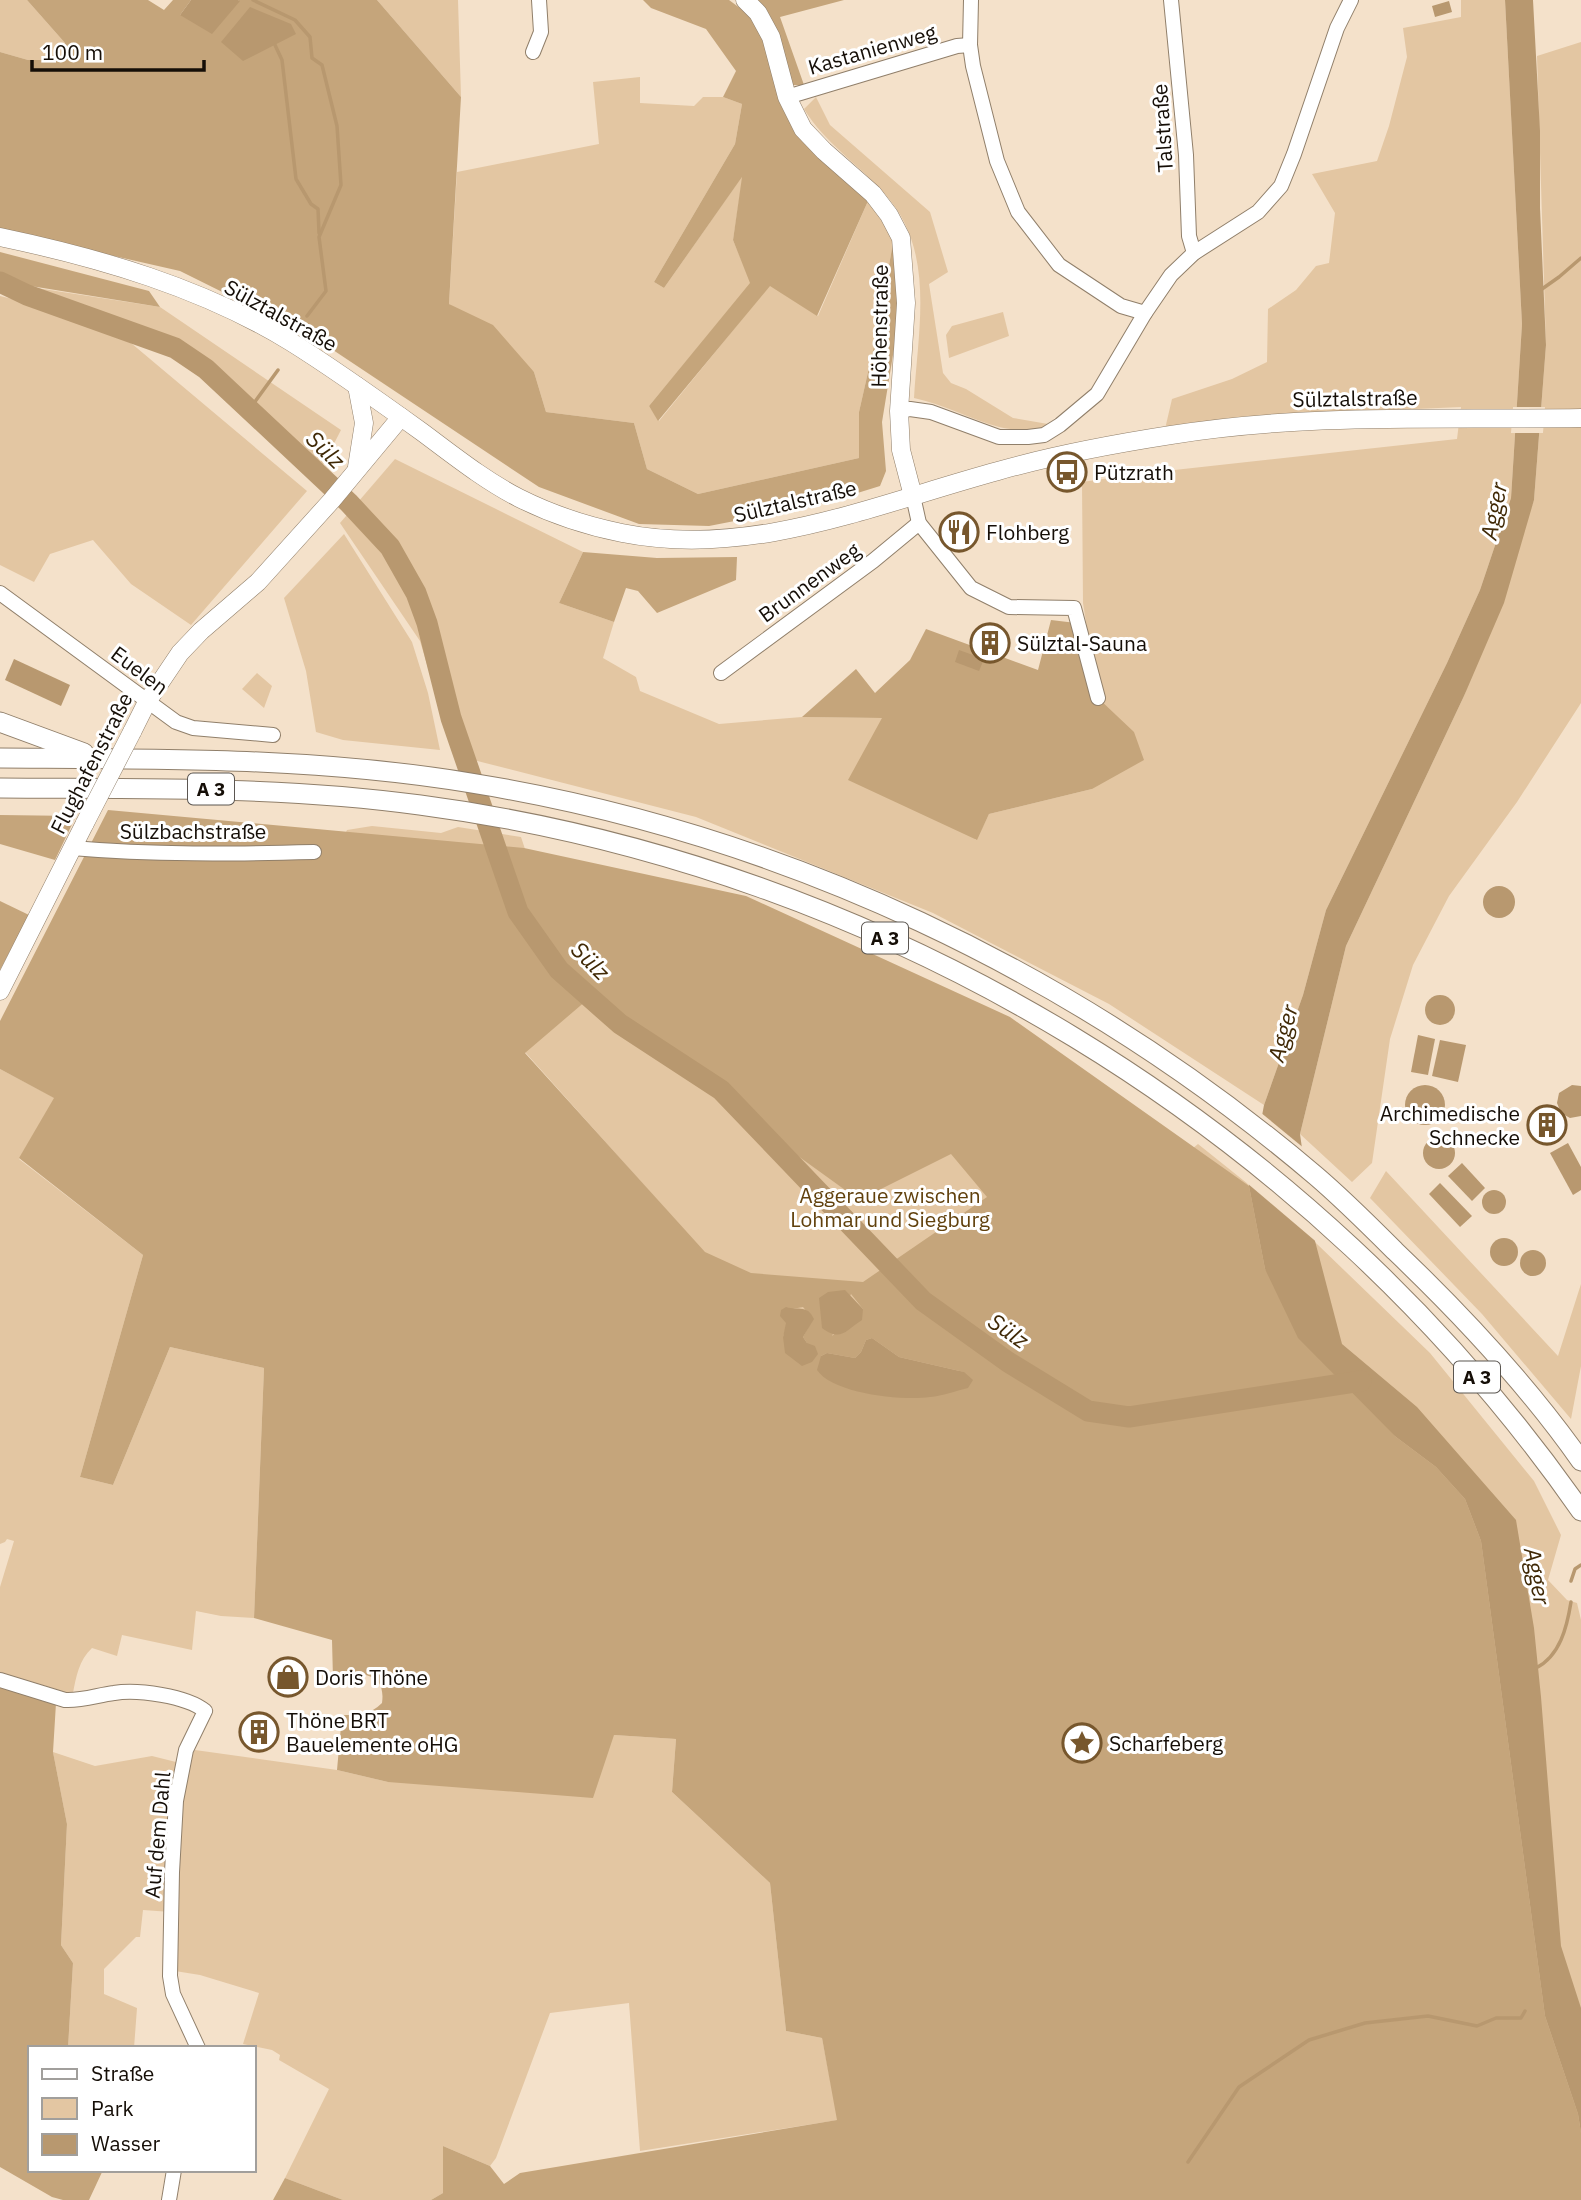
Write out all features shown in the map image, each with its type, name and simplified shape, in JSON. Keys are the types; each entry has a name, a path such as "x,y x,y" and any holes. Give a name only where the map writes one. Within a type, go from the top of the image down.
{"highway":[{"path":"0,722 98,758"},
{"name":"A 3","path":"0,758 242,760 351,767 527,793 685,832 763,857 890,908 988,955 1136,1041 1203,1088 1319,1179 1446,1300 1517,1380 1581,1461"},
{"name":"A 3","path":"0,788 242,790 356,797 422,805 541,826 620,844 774,892 862,927 995,992 1065,1031 1198,1119 1282,1186 1359,1255 1429,1324 1493,1396 1581,1511"}],"main road":[{"name":"Höhenstraße","path":"745,0 758,13 771,37 788,97 803,129 873,194 889,215 901,238 906,303 899,411 901,450 913,496"},
{"name":"Sülztalstraße","path":"0,237 112,266 220,305 287,340 357,386 454,457 518,498 582,522 619,533 651,538 704,541 758,536 1001,470 1170,435 1292,422 1581,418"},
{"path":"353,474 364,436 357,386"},
{"path":"353,474 401,417"},
{"name":"Flughafenstraße","path":"0,991 147,702 180,653 201,631 258,582 353,474"}],"street":[{"path":"533,52 541,32 539,0"},
{"path":"971,0 970,45 997,161 1018,212 1059,265 1121,306 1145,313"},
{"name":"Talstraße","path":"1171,0 1186,155 1189,236 1194,253"},
{"path":"899,411 910,409 931,412 999,437 1028,437 1044,435 1097,394 1171,275 1194,253 1258,212 1281,186 1338,28 1352,0"},
{"name":"Kastanienweg","path":"788,97 957,46 970,45"},
{"path":"913,496 919,523 971,588 1009,607 1073,608 1098,698"},
{"name":"Brunnenweg","path":"721,673 733,658 873,561 919,523"},
{"name":"Euelen","path":"0,593 176,722 192,727 273,735"},
{"name":"Sülzbachstraße","path":"72,848 200,854 314,852"},
{"name":"Auf dem Dahl","path":"0,1680 65,1700 76,1701 127,1692 189,1701 205,1711 186,1751 176,1801 172,1885 170,1976 173,1994 197,2046"},
{"path":"169,2200 174,2172"}],"green space":[{"path":"0,0 27,0 65,43 64,60 28,60 0,52"},
{"path":"377,0 458,0 461,97"},
{"path":"1461,0 1505,0 1522,324 1511,498 1480,590 1326,910 1303,995 1264,1105 1109,1004 933,913 696,817 454,755 420,641 340,523 395,459 583,552 559,603 614,622 603,658 636,677 640,691 719,724 802,717 882,718 976,840 989,814 1092,789 1098,698 1083,603 1082,482 1457,439 1461,407 1258,416 1165,429 1172,399 1232,379 1267,362 1268,309 1296,290 1316,266 1329,263 1335,213 1312,174 1377,161 1407,57 1403,28 1461,17"},
{"path":"1581,42 1581,703 1517,802 1449,896 1413,965 1390,1039 1372,1163 1352,1182 1300,1134 1346,946 1464,696 1534,500 1546,345 1537,56"},
{"path":"640,77 640,103 694,106 703,97 723,97 742,104 735,144 654,282 664,288 743,175 733,240 751,283 649,406 659,421 770,285 818,316 868,201 883,218 894,237 878,328 859,412 859,458 698,494 647,469 634,423 546,412 534,372 449,304 457,172 599,144 593,82"},
{"path":"816,97 830,125 930,212 948,272 929,284 943,373 951,383 966,389 1013,418 1048,424 1038,432 999,427 914,398 920,291 912,240 901,216 885,194 812,121 804,109"},
{"path":"30,287 160,307 341,430 322,467 151,329"},
{"path":"0,296 29,303 131,343 307,491 191,625 131,584 93,540 50,554 34,582 0,565"},
{"path":"1003,312 1009,336 949,358 946,335 952,326"},
{"path":"344,534 412,642 428,693 440,750 343,740 316,732 306,671 284,598"},
{"path":"257,673 272,686 264,708 242,689"},
{"name":"Aggeraue zwischen Lohmar und Siegburg","path":"372,826 441,833 458,827 521,837 528,858 1192,1149 1198,1144 1289,1217 1430,1353 1534,1481 1561,1535 1548,1580 1567,1600 1577,1603 1581,1620 1581,2200 798,1385 677,1222 340,845 347,830"},
{"path":"0,1069 55,1098 19,1159 143,1255 80,1477 113,1485 170,1347 264,1368 254,1618 196,1611 192,1650 122,1635 117,1656 92,1648 79,1669 73,1693 59,1692 0,1675 0,1587 14,1541 7,1539 0,1544"},
{"path":"1386,1171 1558,1356 1581,1284 1581,1366 1571,1419 1482,1314 1370,1198"},
{"path":"614,1735 676,1739 672,1792 770,1883 786,2031 822,2038 838,2120 640,2151 629,2003 550,2013 496,2158 490,2166 443,2146 443,2193 431,2200 343,2200 285,2178 329,2089 279,2060 280,2055 272,2050 243,2044 259,1993 200,1975 175,1971 171,1912 143,1910 140,1937 136,1937 104,1969 104,1994 137,2008 134,2046 68,2046 73,1963 61,1945 67,1824 53,1752 95,1766 152,1756 176,1762 195,1750 337,1770 388,1782"}],"shaded area":[{"path":"27,0 148,0 164,10 173,0 191,0 180,15 238,0 377,0 461,97 449,304 493,325 534,372 546,412 634,423 647,469 698,494 859,458 859,412 878,328 894,237 902,300 882,422 886,471 880,486 822,504 709,526 639,524 539,487 315,338 180,271 0,230 0,52 28,60 64,60 65,43"},
{"path":"643,0 729,0 752,17 767,41 784,102 868,201 817,316 770,286 658,421 649,406 750,283 733,240 742,177 664,288 654,282 735,144 742,104 723,97 736,71 706,29 651,8"},
{"path":"752,0 844,0 780,17 804,85 793,85 775,35"},
{"path":"0,252 149,291 160,307 0,281"},
{"path":"583,552 657,558 737,557 736,580 657,613 638,591 626,588 614,622 559,603"},
{"path":"1051,620 1076,623 1098,698 1134,732 1144,760 1092,789 989,814 977,840 848,780 882,718 802,717 856,669 875,693 910,660 926,629 1038,670"},
{"path":"108,810 524,848 746,896 1010,1017 1249,1186 1265,1269 1396,1437 1436,1467 1465,1499 1481,1541 1545,2016 1578,2114 1581,2133 1581,2200 431,2200 443,2193 443,2146 490,2166 504,2184 520,2173 837,2120 822,2038 786,2031 770,1883 672,1792 676,1739 614,1735 593,1798 388,1782 337,1770 342,1715 373,1710 382,1703 381,1686 366,1675 343,1672 333,1679 332,1640 254,1618 264,1368 170,1347 113,1485 80,1477 143,1255 19,1158 54,1098 0,1069 0,1021","holes":["587,1000 859,1200 951,1154 987,1197 863,1282 751,1273 705,1252 525,1053","851,1294 863,1309 832,1336","803,1307 813,1319 803,1337 807,1343 783,1337 792,1309","872,1338 899,1357 964,1372 821,1356 827,1353 855,1358 866,1340"]},
{"path":"0,815 76,816 55,860 0,844"},
{"path":"0,901 29,915 0,970"},
{"path":"0,1686 56,1703 53,1752 67,1824 61,1945 73,1963 68,2046 28,2046 28,2172 102,2172 89,2200 63,2200 52,2197 0,2167"},
{"path":"285,2178 343,2200 273,2200"}],"water":[{"path":"191,0 240,1 212,34 180,15"},
{"path":"1505,0 1533,0 1546,345 1534,500 1504,603 1464,696 1346,946 1300,1134 1315,1241 1342,1344 1417,1407 1516,1520 1534,1628 1561,1946 1581,2008 1581,2133 1578,2114 1545,2016 1481,1541 1465,1499 1436,1467 1396,1437 1298,1338 1265,1269 1249,1186 1264,1105 1303,995 1326,910 1480,590 1511,498 1522,324"},
{"path":"1449,1 1452,12 1435,17 1432,6"},
{"path":"250,7 291,24 296,34 243,61 221,42"},
{"path":"959,650 984,659 979,671 955,662"},
{"path":"14,659 70,685 61,706 5,680"},
{"path":"1499,886 1511,890 1515,902 1511,914 1499,918 1487,914 1483,902 1487,890"},
{"path":"1440,995 1451,999 1455,1010 1451,1021 1440,1025 1429,1021 1425,1010 1429,999"},
{"path":"1418,1035 1435,1039 1428,1075 1411,1072"},
{"path":"1440,1040 1466,1045 1458,1082 1432,1076"},
{"path":"1425,1085 1433,1086 1439,1091 1444,1097 1444,1113 1439,1119 1433,1124 1425,1125 1417,1124 1411,1119 1406,1113 1405,1105 1406,1097 1411,1091 1417,1086"},
{"path":"1572,1085 1581,1086 1581,1116 1570,1118 1561,1113 1557,1103 1559,1093"},
{"path":"1439,1137 1450,1142 1455,1153 1450,1164 1439,1169 1428,1164 1423,1153 1428,1142"},
{"path":"1568,1143 1581,1167 1581,1190 1573,1195 1550,1153"},
{"path":"1462,1163 1485,1188 1472,1201 1448,1176"},
{"path":"1440,1183 1472,1216 1460,1227 1429,1194"},
{"path":"1494,1190 1505,1197 1506,1202 1499,1213 1494,1214 1483,1207 1482,1202 1489,1191"},
{"path":"1504,1238 1514,1242 1518,1252 1514,1262 1504,1266 1494,1262 1490,1252 1494,1242"},
{"path":"1533,1250 1542,1254 1546,1263 1542,1272 1533,1276 1524,1272 1520,1263 1524,1254"},
{"path":"845,1290 863,1309 862,1320 839,1335 822,1328 819,1298 828,1292"},
{"path":"786,1307 808,1311 814,1319 803,1337 807,1343 815,1346 818,1354 812,1362 802,1366 785,1353 783,1337 786,1323 780,1316 781,1310"},
{"path":"872,1338 899,1357 964,1372 973,1380 968,1388 944,1395 887,1397 838,1385 817,1370 821,1356 827,1353 855,1358 866,1340"}],"pier":[{"path":"1513,407 1545,407 1543,433 1511,433"},
{"path":"1260,1112 1305,1149 1320,1245 1247,1183"}],"waterway":[{"path":"253,0 295,20 310,37 312,58 322,65 337,126 341,185 319,237 326,291 307,316"},
{"path":"275,45 282,60 296,179 311,204 318,209 319,233"},
{"path":"1542,289 1581,258"},
{"name":"Sülz","path":"0,282 27,295 175,348 206,369 349,503 390,547 416,593 427,623 451,718 518,912 559,970 620,1024 721,1090 923,1301 1008,1362 1088,1411 1129,1417 1361,1381"},
{"path":"249,410 278,370"},
{"path":"1571,1581 1575,1569 1581,1565"},
{"path":"1536,1668 1557,1648 1571,1602"},
{"path":"1188,2162 1239,2087 1309,2040 1365,2023 1428,2016 1477,2026 1496,2018 1521,2018 1525,2011"}],"place":[{"name":"Pützrath","path":"1067,472"},
{"name":"Flohberg","path":"959,532"},
{"name":"Sülztal-Sauna","path":"990,643"},
{"name":"Archimedische Schnecke","path":"1547,1125"},
{"name":"Doris Thöne","path":"288,1677"},
{"name":"Thöne BRT Bauelemente oHG","path":"259,1732"},
{"name":"Scharfeberg","path":"1082,1743"}],"water label":[{"name":"Agger","path":"1493,511"},
{"name":"Agger","path":"1282,1033"},
{"name":"Agger","path":"1538,1576"}]}
